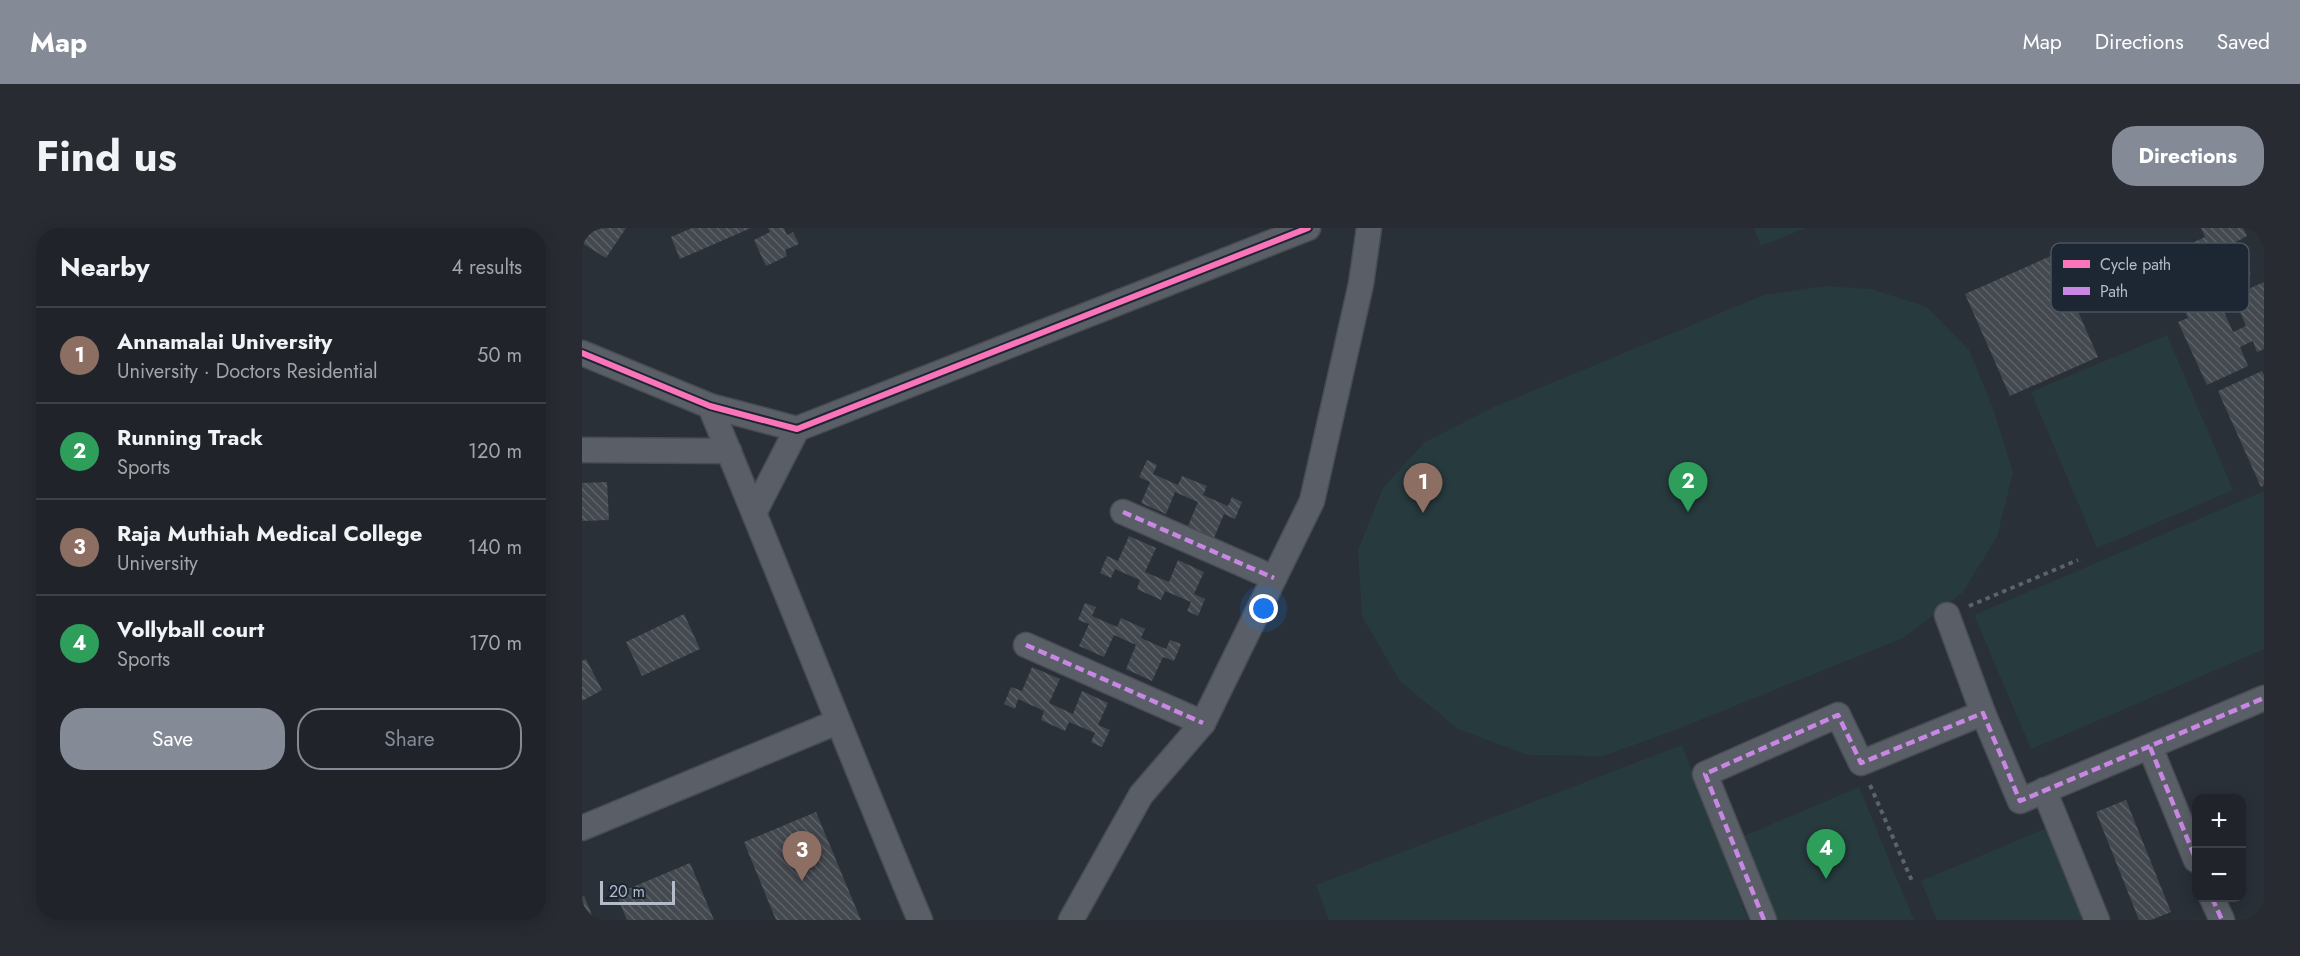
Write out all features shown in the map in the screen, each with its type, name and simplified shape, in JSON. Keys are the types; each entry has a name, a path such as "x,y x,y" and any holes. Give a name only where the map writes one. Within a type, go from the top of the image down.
{"street":[{"path":"582,353 710,406 797,429 1308,228"},
{"path":"1071,920 1141,795 1203,723 1312,501 1362,284 1369,228"},
{"path":"710,406 755,512 837,722 920,920"},
{"path":"755,512 797,429"},
{"path":"582,450 729,451"},
{"path":"1124,512 1274,578"},
{"path":"1947,615 1983,712 2020,801 2264,698"},
{"path":"1026,645 1203,723"},
{"path":"1764,920 1705,774 1838,714 1861,763 1983,712"},
{"path":"582,828 837,722"},
{"path":"2150,747 2192,850"},
{"path":"2044,790 2097,920"},
{"path":"2214,902 2222,920"}],"path":[{"path":"1947,615 2078,560"},
{"path":"1861,763 1912,881"}],"green space":[{"path":"1754,228 1806,228 1761,246"},
{"path":"1825,286 1871,289 1927,307 1969,350 1993,408 2013,472 1997,537 1962,593 1903,638 1673,731 1603,756 1528,755 1458,729 1400,681 1362,616 1358,550 1383,488 1425,442 1494,407 1764,295"},
{"path":"2167,335 2233,490 2097,548 2031,392"},
{"path":"2264,491 2264,649 2031,749 1974,615"},
{"path":"1682,745 1748,920 1329,920 1316,885"},
{"path":"1859,787 1914,920 1773,920 1739,838"},
{"path":"2049,827 2088,920 1937,920 1921,881"}],"building":[{"path":"582,228 626,228 606,258 582,243"},
{"path":"692,228 751,228 680,259 671,237"},
{"path":"768,228 784,228 787,235 793,232 799,244 785,250 787,256 766,266 754,240 770,232"},
{"path":"2201,228 2243,228 2247,236 2236,243 2194,243 2205,237"},
{"path":"2051,256 2051,312 2078,312 2098,357 2010,396 1965,294"},
{"path":"2264,282 2264,349 2257,352 2253,341 2240,347 2248,366 2207,385 2178,322 2188,318 2185,312 2224,312 2233,332 2246,326 2240,312 2249,312 2249,289"},
{"path":"2262,371 2264,375 2264,485 2261,487 2218,391"},
{"path":"1147,460 1157,465 1153,474 1178,485 1182,476 1207,486 1203,495 1228,506 1232,497 1242,502 1235,519 1224,514 1214,538 1188,526 1198,502 1175,492 1166,514 1141,503 1150,482 1139,477"},
{"path":"607,482 609,520 582,521 582,483"},
{"path":"1129,536 1156,548 1145,572 1169,582 1178,560 1204,572 1194,594 1205,599 1198,616 1187,611 1191,602 1165,591 1161,600 1137,589 1140,580 1115,569 1111,578 1100,573 1107,556 1118,561"},
{"path":"1085,603 1096,607 1092,616 1117,627 1121,618 1145,629 1141,638 1166,649 1170,640 1181,644 1174,661 1163,657 1152,681 1126,669 1136,645 1114,635 1104,657 1079,646 1089,624 1078,620"},
{"path":"684,614 700,649 642,676 626,642"},
{"path":"586,659 602,690 582,701 582,661"},
{"path":"1032,667 1060,679 1049,703 1073,714 1082,691 1108,703 1098,725 1110,730 1102,747 1091,742 1095,733 1069,722 1065,731 1041,720 1044,711 1018,699 1015,709 1004,704 1011,687 1022,691"},
{"path":"2126,800 2171,912 2151,920 2139,920 2096,812"},
{"path":"816,812 861,920 776,920 744,842"},
{"path":"690,863 714,920 627,920 616,894"},
{"path":"584,896 594,920 582,920 582,897"}],"marked path":[{"path":"1123,512 1274,578"},
{"path":"1026,645 1203,723"},
{"path":"1764,920 1705,774 1838,715 1861,763 1983,713 2020,801 2264,698"},
{"path":"2150,747 2192,850"},
{"path":"2214,902 2222,920"}],"cycle path":[{"path":"582,353 710,406 797,429 1308,228"}],"place":[{"name":"Running Track","path":"1688,512"},
{"name":"Annamalai University","path":"1423,513"},
{"name":"Vollyball court","path":"1826,879"},
{"name":"Raja Muthiah Medical College","path":"802,881"}]}
